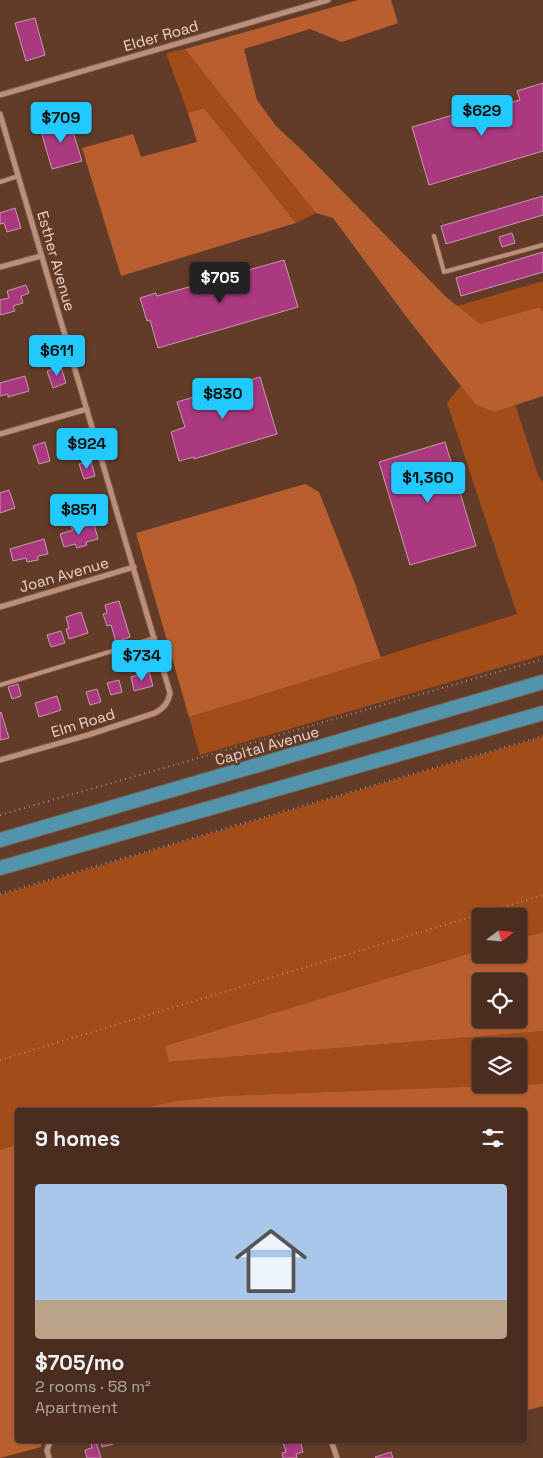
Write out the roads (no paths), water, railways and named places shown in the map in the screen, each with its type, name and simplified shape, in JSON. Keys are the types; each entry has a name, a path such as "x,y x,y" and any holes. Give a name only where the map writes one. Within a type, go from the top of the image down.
{"highway":[{"name":"Capital Avenue","path":"0,840 543,682"},
{"path":"0,868 543,713"}],"street":[{"name":"Elder Road","path":"0,96 328,0"},
{"name":"Esther Avenue","path":"0,114 170,688 168,702"},
{"path":"0,267 41,256"},
{"path":"0,434 86,409"},
{"name":"Joan Avenue","path":"0,607 134,568"},
{"name":"Elm Road","path":"0,760 88,735 155,713 163,709 168,702"},
{"path":"49,1458 47,1450 50,1443"},
{"path":"333,1443 337,1458"}],"lane":[{"path":"0,182 18,176"},
{"path":"434,236 444,272 543,245"},
{"path":"0,685 155,638"}]}
